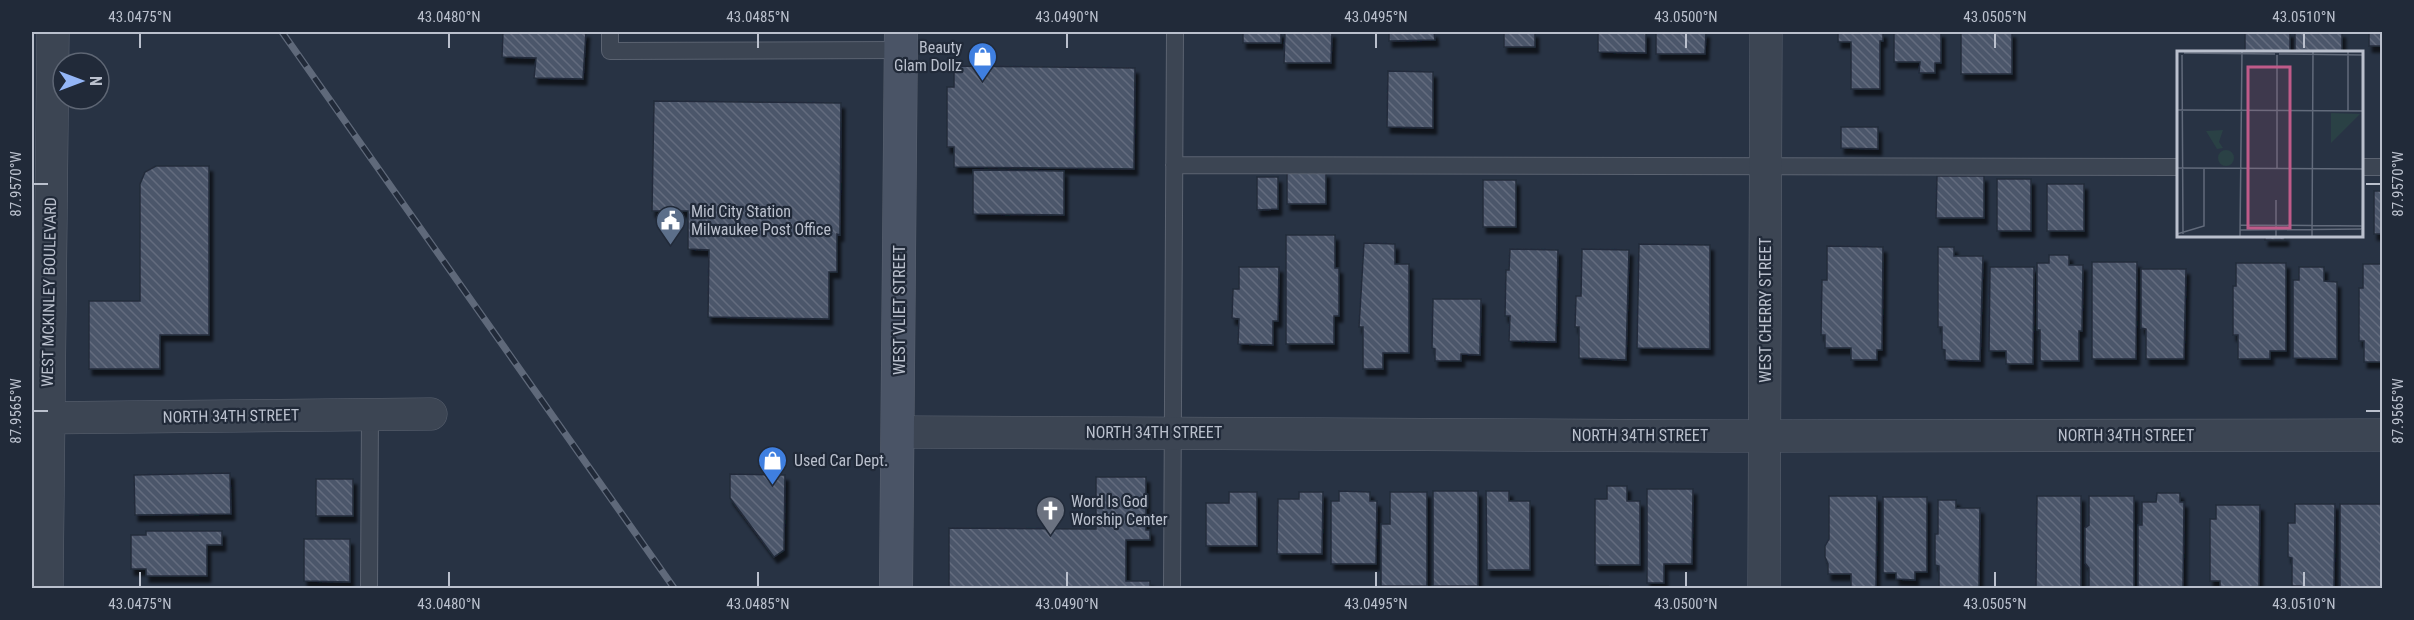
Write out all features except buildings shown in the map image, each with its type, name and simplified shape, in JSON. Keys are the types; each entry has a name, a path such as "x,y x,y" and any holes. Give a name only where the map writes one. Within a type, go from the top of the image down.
{"street":[{"name":"WEST MCKINLEY BOULEVARD","path":"46,588 39,418 42,150 53,32"},
{"name":"WEST CHERRY STREET","path":"1764,588 1766,32"},
{"name":"WEST VLIET STREET","path":"896,588 901,41"},
{"name":"NORTH 34TH STREET","path":"39,418 430,414"},
{"name":"NORTH 34TH STREET","path":"898,432 1765,436 2382,435"}],"lane":[{"path":"610,32 610,51 901,41"},
{"path":"1172,588 1175,32"},
{"path":"1174,165 2177,167"},
{"path":"2363,167 2382,167"},
{"path":"369,588 370,415"}],"railway":[{"path":"282,32 674,588"}],"place":[{"name":"Beauty Glam Dollz","path":"983,82"},
{"name":"Mid City Station Milwaukee Post Office","path":"670,246"},
{"name":"Used Car Dept.","path":"773,486"},
{"name":"Word Is God Worship Center","path":"1050,536"}]}
